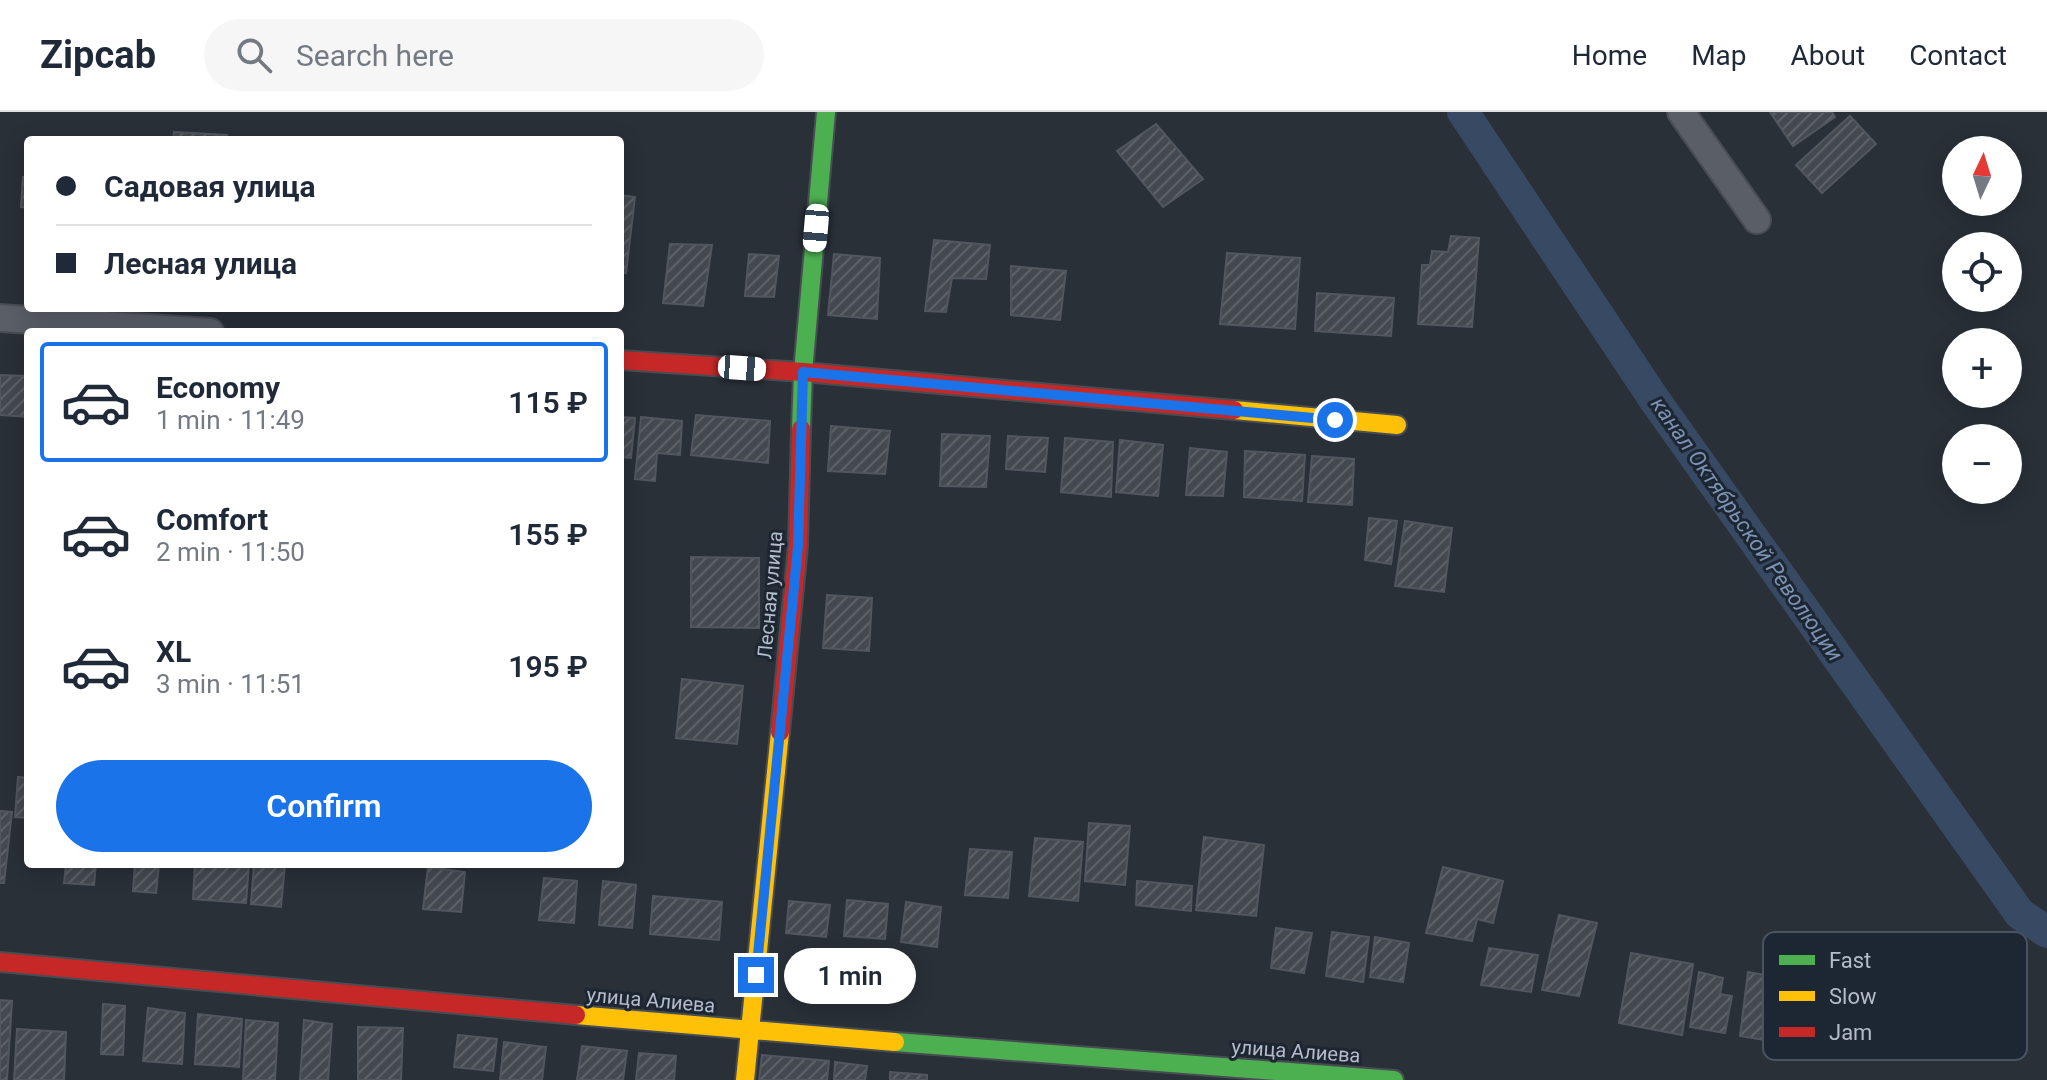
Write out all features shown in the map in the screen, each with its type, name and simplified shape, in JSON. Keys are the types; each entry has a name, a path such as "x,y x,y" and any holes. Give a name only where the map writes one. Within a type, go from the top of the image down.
{"street":[{"name":"Лесная улица","path":"745,1080 798,546 803,372 826,112"},
{"path":"1681,112 1757,220"},
{"path":"0,318 150,328"},
{"path":"624,360 803,372 1397,425"},
{"name":"улица Алиева","path":"0,962 750,1031 1394,1080"}],"building":[{"path":"1770,112 1832,112 1835,117 1793,146"},
{"path":"1850,116 1876,144 1822,193 1796,165"},
{"path":"1156,124 1203,179 1163,207 1117,151"},
{"path":"174,132 227,135 227,136 174,136"},
{"path":"23,177 24,177 24,207 21,207"},
{"path":"624,196 635,197 624,273"},
{"path":"1451,236 1479,238 1472,327 1418,324 1422,265 1430,265 1432,251 1448,252"},
{"path":"934,240 990,245 986,279 952,278 946,312 925,311"},
{"path":"670,244 712,245 703,306 663,303"},
{"path":"1227,253 1300,258 1295,329 1220,324"},
{"path":"749,254 779,256 774,297 745,296"},
{"path":"834,254 880,258 877,319 828,315"},
{"path":"1011,266 1066,271 1060,320 1011,315"},
{"path":"1317,293 1394,298 1391,336 1315,331"},
{"path":"0,375 24,376 24,417 0,415"},
{"path":"696,415 770,421 768,463 691,455"},
{"path":"624,417 635,418 631,458 624,457"},
{"path":"641,417 682,421 680,455 657,453 655,481 635,479"},
{"path":"831,426 890,431 885,474 828,471"},
{"path":"942,434 990,436 986,487 940,486"},
{"path":"1008,436 1048,438 1045,472 1006,469"},
{"path":"1065,438 1113,442 1111,497 1061,492"},
{"path":"1120,440 1163,445 1158,496 1116,492"},
{"path":"1190,448 1227,452 1223,496 1186,495"},
{"path":"1245,451 1305,455 1302,501 1244,497"},
{"path":"1312,456 1354,459 1352,505 1308,502"},
{"path":"1369,518 1397,521 1391,564 1365,560"},
{"path":"1405,521 1452,528 1444,592 1395,586"},
{"path":"691,557 759,558 759,628 691,627"},
{"path":"827,595 872,598 869,651 823,648"},
{"path":"682,679 743,686 737,744 676,738"},
{"path":"18,777 24,778 24,818 15,817"},
{"path":"0,811 12,812 4,883 0,883"},
{"path":"1089,823 1130,826 1125,885 1085,881"},
{"path":"1204,837 1264,845 1256,916 1196,910"},
{"path":"1035,838 1083,842 1078,901 1029,896"},
{"path":"970,849 1012,852 1008,898 965,895"},
{"path":"1443,867 1503,881 1493,923 1477,919 1472,941 1426,933"},
{"path":"66,868 96,868 94,885 64,883"},
{"path":"135,868 159,868 156,893 133,891"},
{"path":"195,868 249,868 246,903 193,899"},
{"path":"254,868 285,868 281,907 251,904"},
{"path":"428,868 465,872 461,912 423,909"},
{"path":"544,878 577,881 574,923 539,920"},
{"path":"603,881 636,885 632,928 599,925"},
{"path":"1137,881 1192,886 1191,911 1136,905"},
{"path":"653,896 722,902 719,940 650,934"},
{"path":"847,900 888,904 885,939 844,936"},
{"path":"789,901 830,905 826,937 786,933"},
{"path":"906,902 941,907 937,947 901,942"},
{"path":"1559,915 1597,923 1579,996 1542,990"},
{"path":"1276,928 1312,933 1304,973 1271,968"},
{"path":"1332,932 1369,937 1363,982 1326,976"},
{"path":"1375,937 1409,943 1403,982 1370,977"},
{"path":"1489,948 1538,955 1531,992 1481,985"},
{"path":"1631,953 1693,964 1682,1035 1619,1023"},
{"path":"1699,972 1723,978 1720,994 1732,996 1725,1033 1690,1027"},
{"path":"1748,972 1763,975 1763,1040 1740,1036"},
{"path":"0,1000 12,1001 7,1080 0,1080"},
{"path":"103,1004 125,1006 123,1055 101,1054"},
{"path":"148,1008 185,1013 182,1064 143,1061"},
{"path":"198,1014 242,1019 239,1067 195,1064"},
{"path":"246,1020 278,1023 275,1080 243,1080"},
{"path":"304,1020 332,1024 328,1080 300,1080"},
{"path":"358,1027 403,1028 401,1080 358,1080"},
{"path":"17,1029 66,1032 64,1080 14,1080"},
{"path":"458,1035 497,1039 493,1071 454,1067"},
{"path":"504,1042 546,1047 542,1080 500,1080"},
{"path":"582,1046 627,1051 623,1080 577,1080"},
{"path":"639,1053 676,1056 674,1080 636,1080"},
{"path":"762,1055 829,1061 827,1080 759,1080"},
{"path":"835,1062 867,1066 865,1080 834,1080"},
{"path":"890,1072 927,1075 927,1080 890,1080"}],"waterway":[{"name":"канал Октябрьской Революции","path":"1463,112 1654,399 2020,914 2047,932"}],"traffic: fast":[{"path":"801,429 803,372 826,112"},
{"path":"895,1042 1394,1080"}],"traffic: slow":[{"path":"1234,410 1397,425"},
{"path":"745,1080 780,732"},
{"path":"576,1015 895,1042"}],"traffic: jam":[{"path":"624,360 803,372 1234,410"},
{"path":"780,732 798,546 801,429"},
{"path":"0,962 576,1015"}],"route":[{"path":"756,975 798,546 803,372 1335,420"}]}
